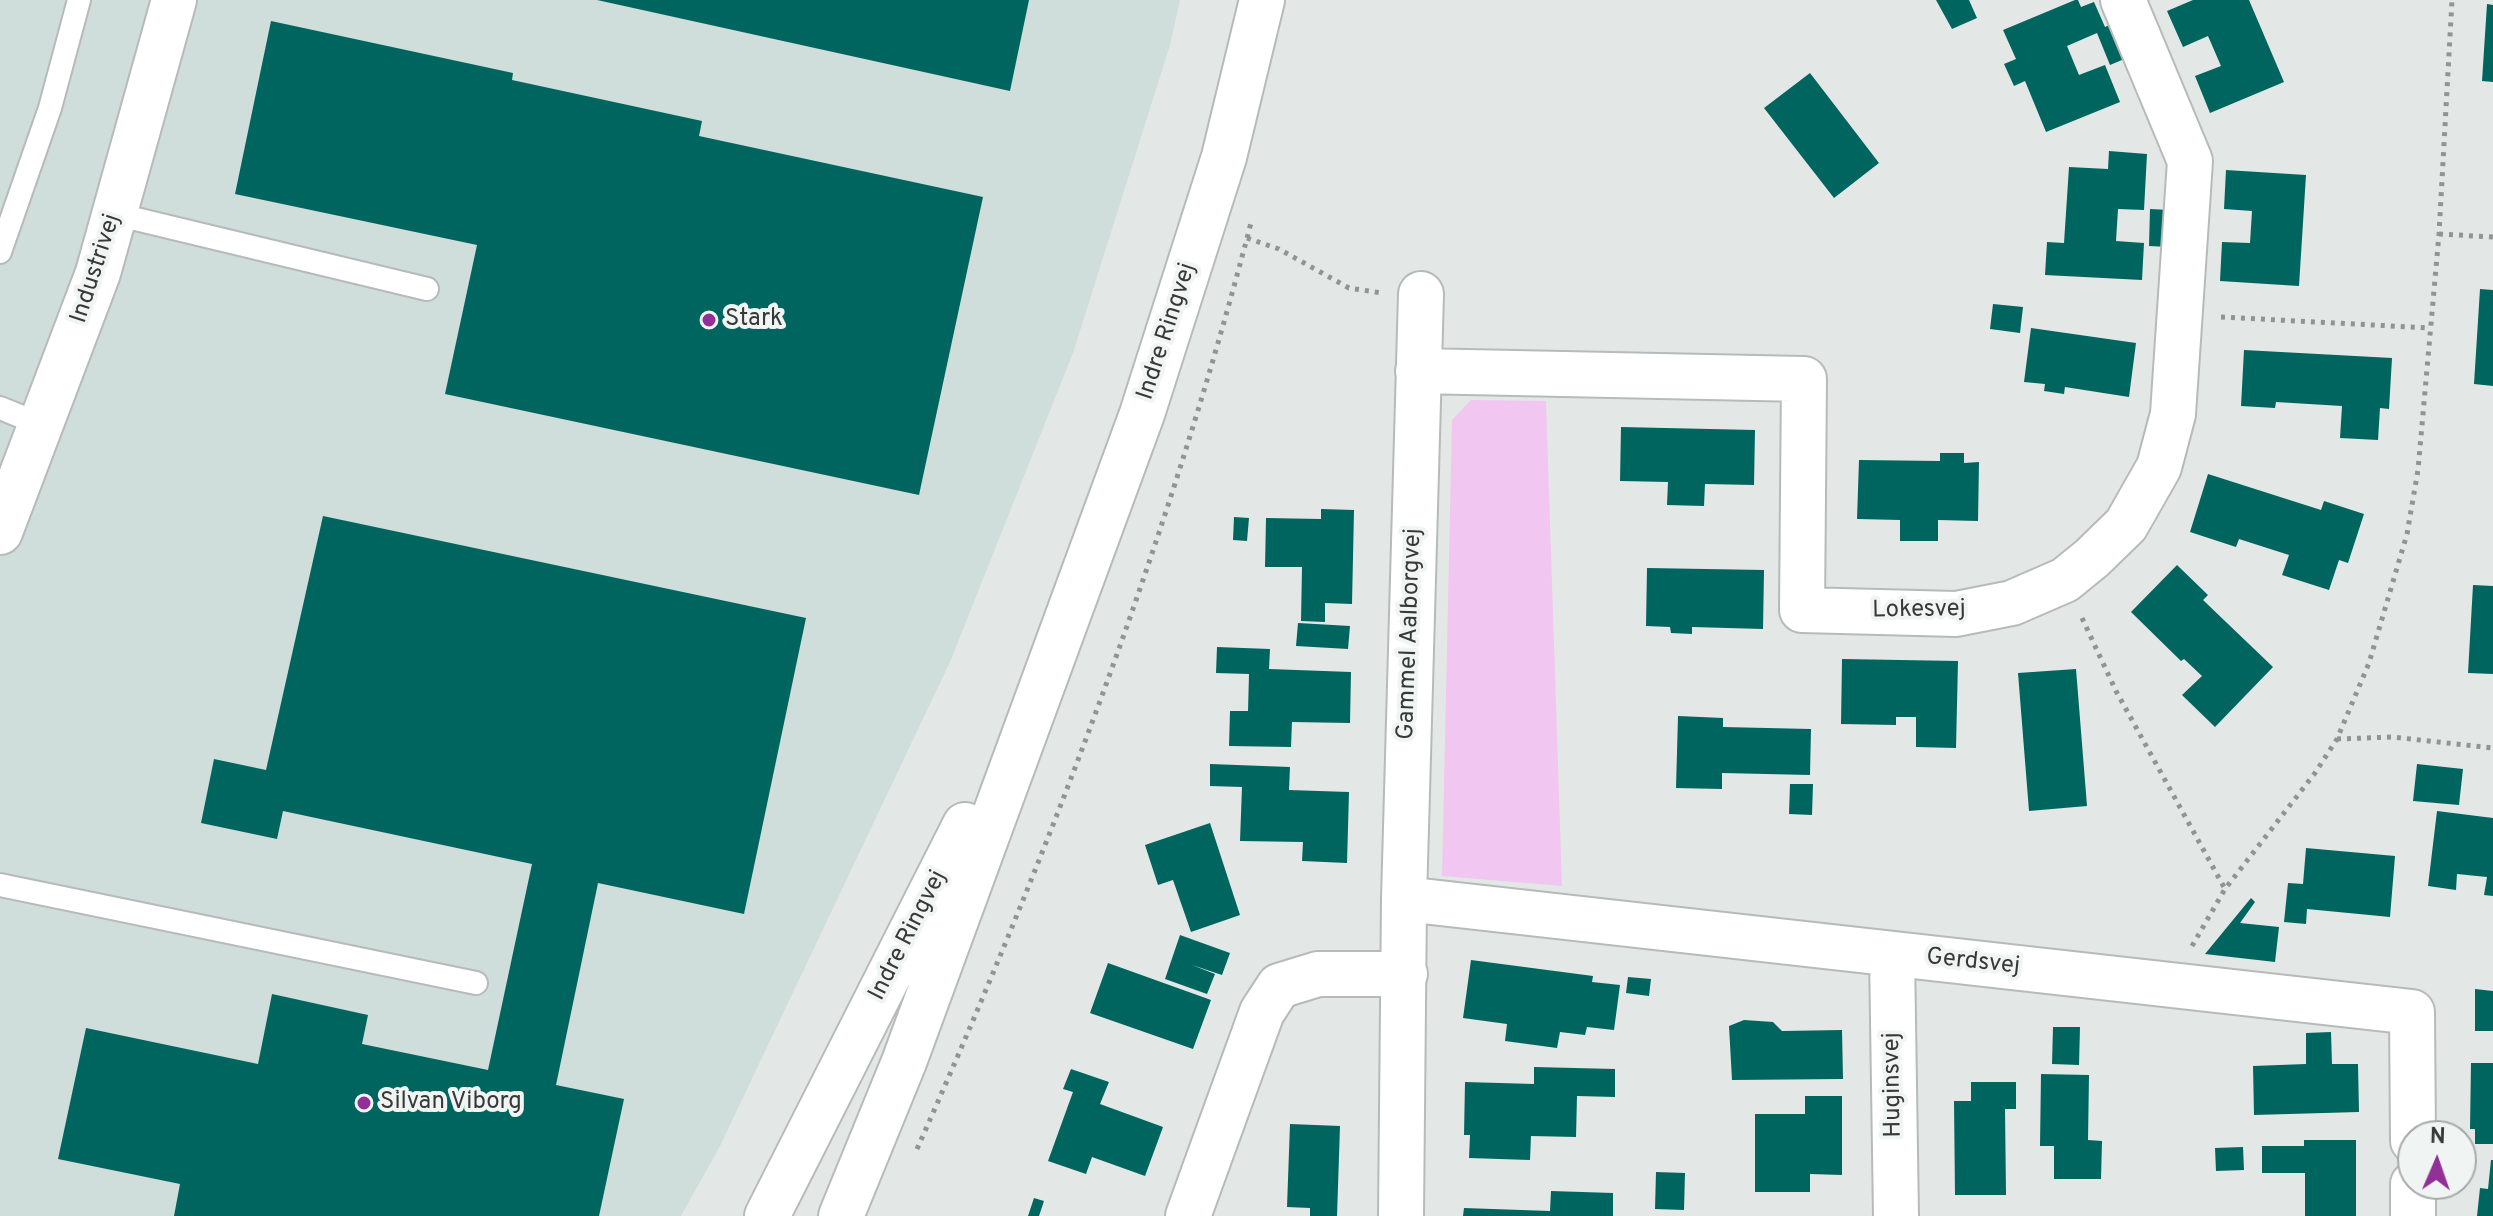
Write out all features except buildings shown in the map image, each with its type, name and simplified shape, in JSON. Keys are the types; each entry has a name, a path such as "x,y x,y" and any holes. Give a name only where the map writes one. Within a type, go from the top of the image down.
{"street":[{"name":"Industrivej","path":"0,532 98,273 174,0"},
{"name":"Indre Ringvej","path":"841,1216 904,1062 1147,399 1224,157 1262,0"},
{"name":"Lokesvej","path":"1418,371 1804,379 1802,610 1956,614 2012,603 2065,580 2126,525 2159,467 2173,414 2190,161 2123,0"},
{"name":"Gammel Aalborgvej","path":"1401,1216 1404,899 1421,294"},
{"name":"Indre Ringvej","path":"767,1216 1052,656"},
{"name":"Gerdsvej","path":"1404,899 2412,1012 2413,1120"},
{"name":"Huginsvej","path":"1892,954 1896,1216"},
{"path":"1188,1216 1262,1012 1279,986 1318,974 1405,974"}],"lane":[{"path":"0,252 50,108 79,0"},
{"path":"115,214 427,289"},
{"path":"0,408 42,425"},
{"path":"0,885 476,983"}],"path":[{"path":"2181,986 2192,943 2225,889 2315,773 2337,739 2369,663 2407,534 2418,470 2439,234 2452,0"},
{"path":"2439,234 2493,237"},
{"path":"1247,238 1279,249 1349,288 1421,294"},
{"path":"2180,315 2430,328"},
{"path":"2065,580 2116,691 2225,889"},
{"path":"2337,739 2392,737 2493,748"}],"shaded area":[{"path":"0,0 1180,0 1170,45 1073,353 950,662 720,1146 681,1216 0,1216"},
{"path":"1471,400 1546,401 1562,886 1442,876 1452,420"}],"place":[{"name":"Stark","path":"709,320"},
{"name":"Silvan Viborg","path":"364,1103"}]}
